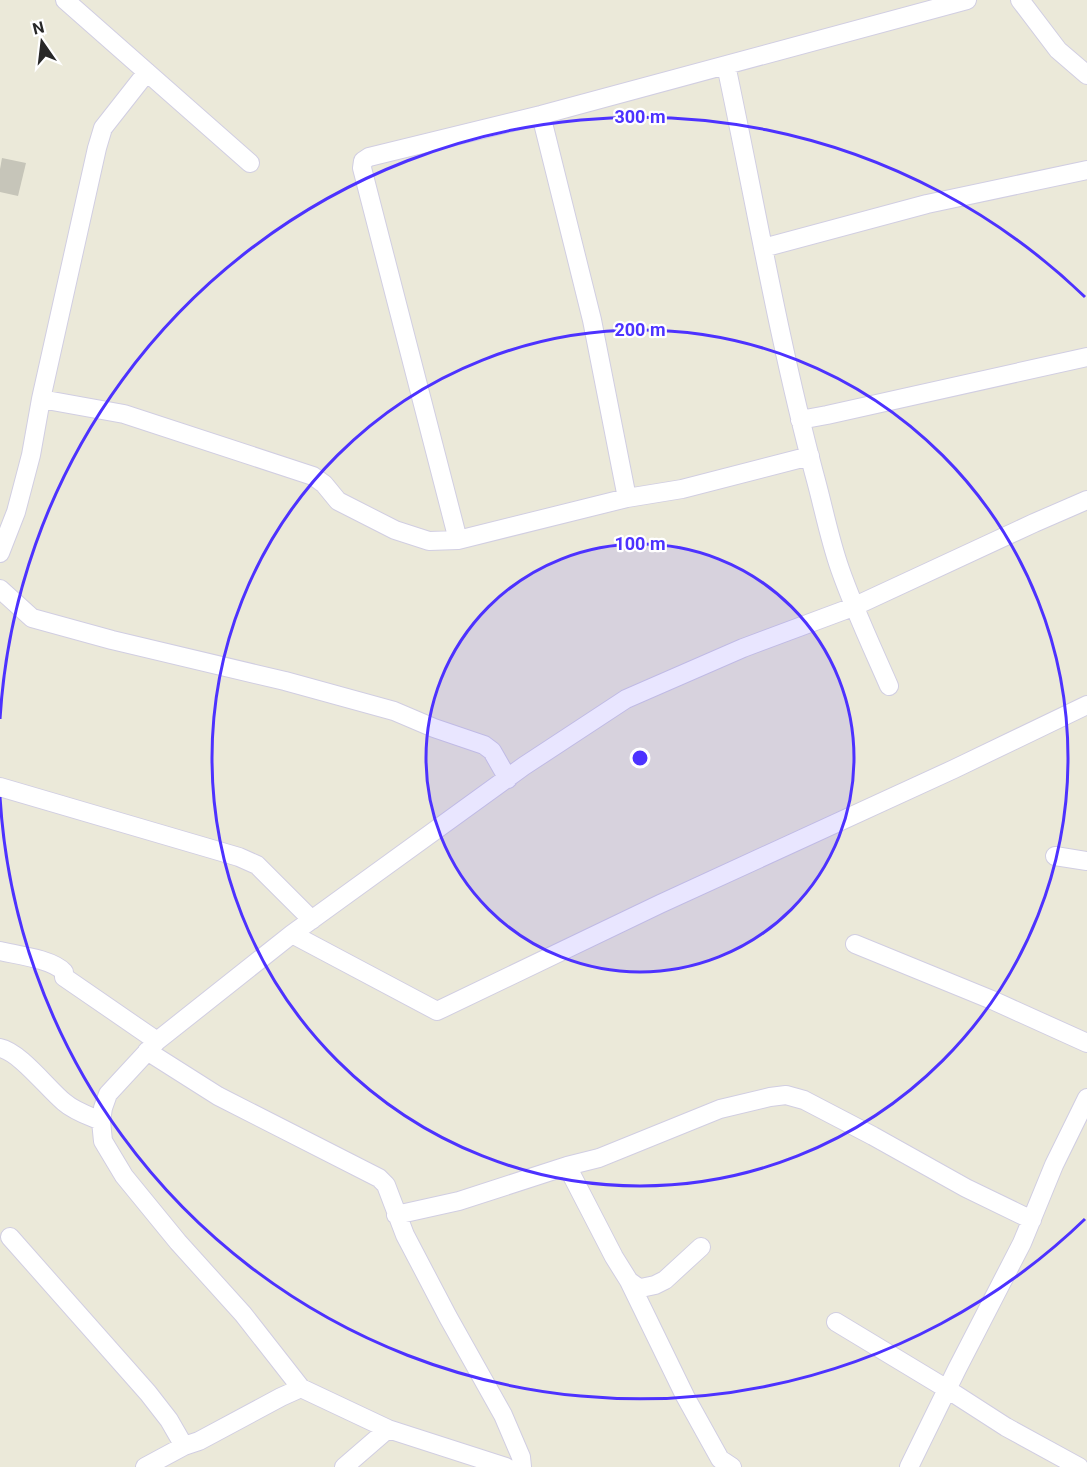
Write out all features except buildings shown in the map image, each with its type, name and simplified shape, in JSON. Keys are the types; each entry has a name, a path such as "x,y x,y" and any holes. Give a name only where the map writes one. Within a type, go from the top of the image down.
{"street":[{"path":"65,0 250,163"},
{"path":"458,540 362,168 363,162 369,157 541,115 967,0"},
{"path":"1020,0 1058,50 1087,75"},
{"path":"726,65 800,420 839,566 853,607 889,686"},
{"path":"0,553 16,512 31,455 41,399 103,128 147,72"},
{"path":"541,115 592,320 627,498"},
{"path":"763,248 927,204 1087,170"},
{"path":"800,420 827,416 1087,357"},
{"path":"41,399 124,414 313,476 324,484 338,501 395,530 429,540 458,540 627,498 682,489 810,456"},
{"path":"506,1467 388,1429 301,1388 243,1314 178,1242 124,1176 103,1142 101,1121 108,1094 152,1046 292,934 569,736 626,699 743,648 853,607 1087,500"},
{"path":"0,589 32,618 112,640 285,681 394,711 484,745 492,751 508,779"},
{"path":"292,934 437,1011 660,903 954,769 1087,705"},
{"path":"0,787 238,856 257,865 312,920"},
{"path":"1055,856 1087,861"},
{"path":"855,944 992,1000 1087,1043"},
{"path":"0,951 59,967 64,972 64,977 218,1096 379,1178 386,1185 405,1235 503,1415 521,1456 522,1467"},
{"path":"0,1048 6,1049 27,1066 64,1103 101,1121"},
{"path":"396,1215 459,1201 599,1158 720,1110 786,1095 804,1100 966,1188 1032,1220"},
{"path":"909,1467 1022,1243 1054,1165 1087,1098"},
{"path":"567,1166 614,1257 629,1281 690,1405 720,1459 732,1467"},
{"path":"10,1237 148,1393 169,1420 184,1446"},
{"path":"629,1281 641,1288 655,1285 665,1280 701,1247"},
{"path":"837,1322 1005,1427 1079,1467"},
{"path":"145,1467 301,1388"},
{"path":"344,1467 388,1429"}]}
